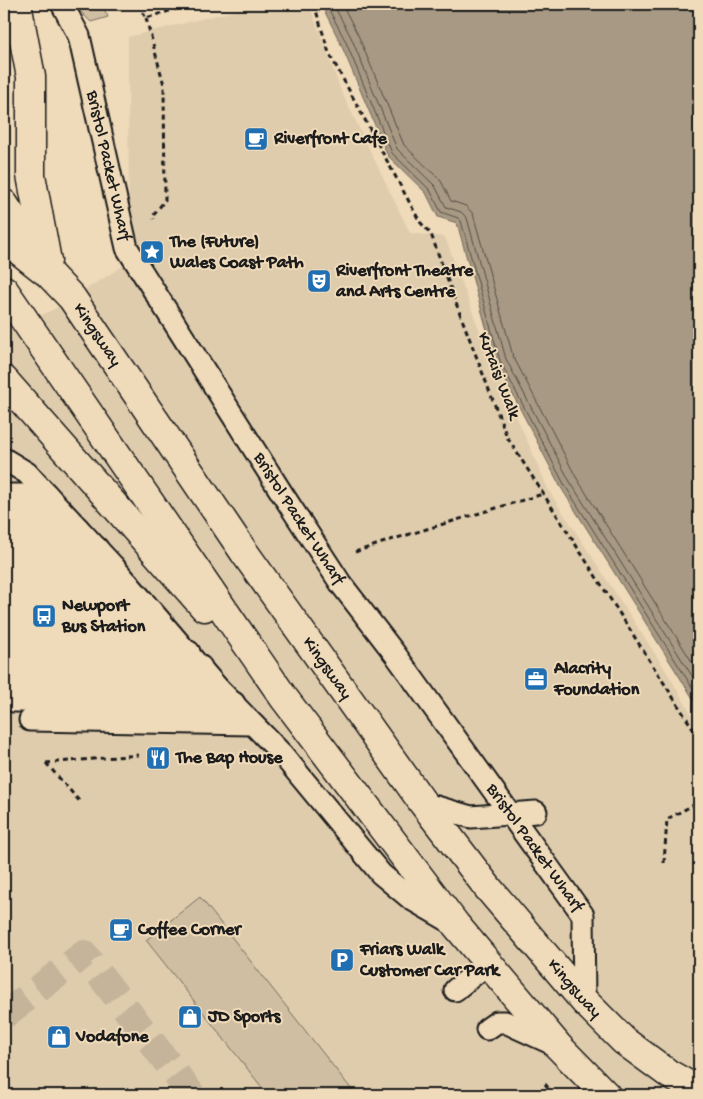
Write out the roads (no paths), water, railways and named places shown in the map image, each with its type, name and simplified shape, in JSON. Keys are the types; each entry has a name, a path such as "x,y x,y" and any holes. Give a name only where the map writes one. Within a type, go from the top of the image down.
{"main road":[{"path":"17,4 31,77 31,175 50,275"},
{"name":"Kingsway","path":"4,204 50,275 72,298 244,552 422,803 488,888 584,1001 632,1047 669,1074 699,1091"},
{"path":"4,243 12,245 50,275"},
{"path":"4,290 284,698 487,964 558,1046 606,1095"},
{"path":"4,380 284,698"}],"lane":[{"name":"Bristol Packet Wharf","path":"62,4 79,36 127,248 341,584 381,635 583,915 584,1001"},
{"path":"4,459 27,473 97,548 216,686 282,754 380,874 411,899 456,925"},
{"path":"4,478 31,478"},
{"path":"4,495 54,503"},
{"path":"4,510 54,503"},
{"path":"4,527 78,528"},
{"path":"4,546 97,548"},
{"path":"4,564 114,567"},
{"path":"4,581 135,591"},
{"path":"4,598 135,591"},
{"path":"4,615 158,619"},
{"path":"4,633 172,635"},
{"path":"4,651 195,660"},
{"path":"4,668 195,660"},
{"path":"8,692 216,686"},
{"path":"8,692 234,703"},
{"path":"30,720 252,724"},
{"path":"422,803 471,817 536,812"},
{"path":"455,990 487,964"},
{"path":"487,1029 497,1022 505,1022 558,1046"}],"water":[{"path":"321,4 699,4 699,708 560,486 496,362 457,223 438,217 426,193 388,156 340,42"}],"tunnel":[{"path":"4,1015 84,954 192,1095"}],"place":[{"name":"Riverfront Cafe","path":"256,139"},
{"name":"The (Future) Wales Coast Path","path":"152,252"},
{"name":"Riverfront Theatre and Arts Centre","path":"319,281"},
{"name":"Newport Bus Station","path":"44,616"},
{"name":"Alacrity Foundation","path":"536,679"},
{"name":"The Bap House","path":"158,758"},
{"name":"Coffee Corner","path":"121,930"},
{"name":"Friars Walk Customer Car Park","path":"342,960"},
{"name":"JD Sports","path":"190,1017"},
{"name":"Vodafone","path":"59,1037"}]}
